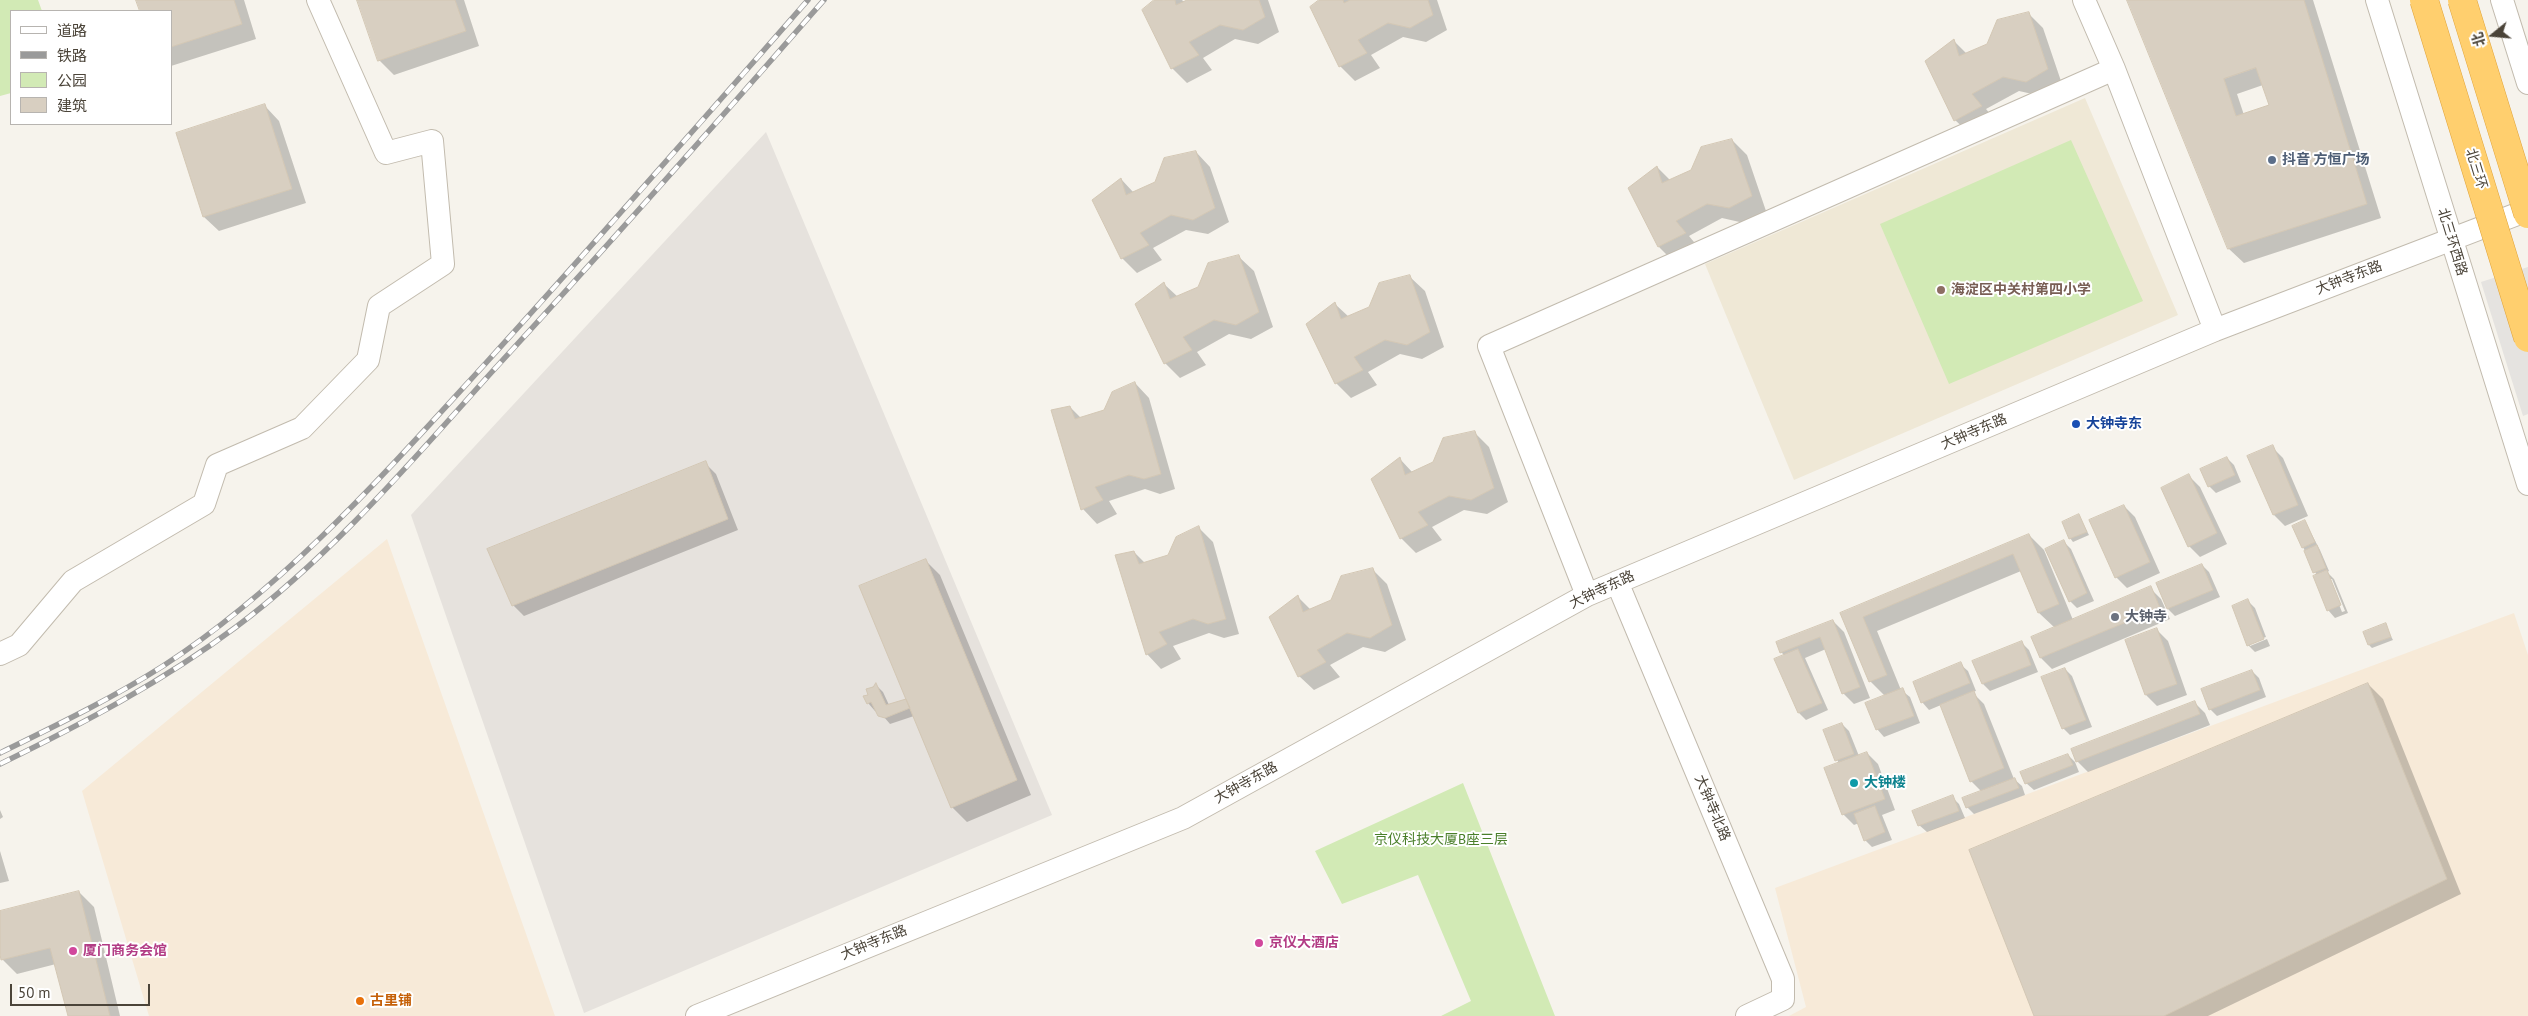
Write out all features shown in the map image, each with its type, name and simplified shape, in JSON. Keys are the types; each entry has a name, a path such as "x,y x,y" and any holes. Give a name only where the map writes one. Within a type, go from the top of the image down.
{"highway":[{"name":"北三环","path":"2424,0 2528,338"},
{"path":"2462,0 2528,214"}],"street":[{"path":"0,654 19,645 73,581 204,504 217,465 302,428 368,360 379,306 443,264 432,141 386,153 318,0"},
{"path":"2084,0 2114,70 2215,330"},
{"name":"北三环西路","path":"2378,0 2451,239 2523,451 2528,484"},
{"path":"2502,0 2528,83"},
{"path":"1587,595 1489,346 2114,70"},
{"name":"大钟寺东路","path":"697,1016 1183,818 1587,595 2215,330 2528,210"},
{"name":"大钟寺北路","path":"1617,582 1783,979 1783,998 1747,1016"}],"shaded area":[{"name":"海淀区中关村第四小学","path":"2085,98 2178,315 1794,480 1705,264"},
{"path":"766,132 1052,815 584,1013 411,515"},
{"path":"2528,267 2528,414 2523,416 2481,282"},
{"path":"387,539 555,1016 149,1016 82,791"},
{"path":"2514,613 2528,655 2528,1016 1789,1016 1806,1007 1775,888"}],"green space":[{"path":"0,0 38,0 42,10 10,10 10,93 0,96"},
{"path":"2071,140 2143,301 1949,384 1880,224"},
{"name":"京仪科技大厦B座三层","path":"1463,783 1555,1016 1441,1016 1471,1001 1418,875 1342,904 1315,851"}],"building":[{"path":"136,0 234,0 242,24 172,47 172,10 140,10"},
{"path":"357,0 455,0 466,31 378,61"},
{"path":"1154,0 1175,0 1176,5 1187,0 1259,0 1265,17 1243,30 1220,25 1189,42 1199,55 1171,69 1142,10"},
{"path":"1319,0 1343,0 1344,3 1350,0 1428,0 1433,15 1410,28 1388,23 1358,40 1367,53 1339,67 1310,7"},
{"name":"抖音 方恒广场","path":"2127,0 2304,0 2367,204 2228,249","holes":["2256,68 2269,105 2236,116 2224,79"]},
{"path":"2029,12 2048,69 2026,82 2003,77 1972,94 1982,106 1954,121 1925,61 1954,39 1959,56 1987,44 1997,20"},
{"path":"265,104 292,189 203,217 176,133"},
{"path":"1732,139 1752,196 1729,208 1707,204 1676,221 1686,233 1658,247 1628,188 1657,166 1662,183 1691,170 1701,147"},
{"path":"1196,151 1215,208 1193,220 1171,215 1140,233 1149,245 1121,259 1092,200 1121,178 1126,195 1155,182 1164,158"},
{"path":"1239,255 1259,312 1236,325 1214,320 1183,337 1192,350 1164,364 1135,304 1164,282 1170,299 1198,287 1208,263"},
{"path":"1410,275 1430,332 1407,345 1385,340 1354,357 1363,370 1335,384 1306,324 1335,302 1341,319 1369,307 1379,283"},
{"path":"1135,382 1161,474 1144,479 1129,475 1095,487 1103,500 1081,510 1051,410 1070,406 1075,419 1104,410 1112,392"},
{"path":"1475,431 1494,488 1471,500 1449,496 1418,512 1428,525 1400,539 1371,479 1400,457 1405,475 1433,462 1443,438"},
{"path":"2273,445 2298,505 2273,515 2247,456"},
{"path":"2227,457 2235,475 2208,487 2200,469"},
{"path":"706,461 728,519 512,606 487,549"},
{"path":"2189,474 2217,533 2188,547 2161,488"},
{"path":"2124,505 2150,562 2115,578 2089,520"},
{"path":"2079,514 2087,532 2069,539 2062,522"},
{"path":"2305,520 2315,542 2302,548 2292,526"},
{"path":"1199,526 1226,619 1208,624 1193,619 1159,632 1167,644 1146,655 1115,555 1134,551 1139,564 1168,555 1176,537"},
{"path":"2029,534 2059,604 2038,613 2013,554 1863,617 1887,675 1869,682 1840,613"},
{"path":"2064,540 2087,593 2069,602 2045,549"},
{"path":"2317,545 2326,568 2313,573 2304,551"},
{"path":"926,559 1017,780 951,808 859,586"},
{"path":"2202,564 2213,590 2167,609 2156,583"},
{"path":"1373,568 1392,625 1370,638 1347,633 1317,650 1326,662 1298,677 1269,617 1298,595 1303,612 1331,600 1341,576"},
{"path":"2327,570 2341,605 2327,611 2313,576"},
{"path":"2151,586 2160,608 2040,658 2031,637"},
{"path":"2248,599 2264,639 2247,646 2232,606"},
{"path":"1833,620 1860,687 1842,694 1820,637 1780,653 1776,642"},
{"path":"2386,623 2391,637 2368,645 2363,632"},
{"path":"2157,628 2177,684 2145,695 2125,640"},
{"path":"2022,641 2031,665 1982,684 1972,661"},
{"path":"1798,649 1822,703 1798,713 1774,659"},
{"path":"1961,662 1970,683 1921,703 1913,682"},
{"path":"2065,668 2086,720 2062,729 2041,677"},
{"path":"2252,670 2260,690 2209,710 2201,689"},
{"path":"876,683 886,705 906,699 910,708 885,718 878,716 871,702 867,704 863,696 868,695 866,689 873,687"},
{"path":"2368,683 2447,879 2164,1016 2034,1016 1969,850"},
{"path":"1903,688 1914,716 1876,730 1865,703"},
{"path":"1974,691 2004,768 1970,782 1940,705"},
{"path":"2195,701 2200,714 2076,762 2071,749"},
{"path":"1842,723 1854,754 1835,761 1823,730"},
{"name":"大钟楼","path":"1867,752 1885,799 1842,815 1824,768"},
{"path":"2068,754 2073,765 2025,784 2020,772"},
{"path":"2015,778 2019,788 1966,808 1962,798"},
{"path":"1953,795 1959,811 1918,826 1912,811"},
{"path":"1875,806 1885,832 1864,841 1854,814"},
{"name":"厦门商务会馆","path":"79,891 110,1016 68,1016 50,948 1,960 0,911"}],"railway":[{"path":"0,753 103,701 163,666 208,634 293,564 372,486 485,364 808,0"},
{"path":"0,764 91,718 179,666 236,627 305,570 369,507 430,441 824,0"}],"place":[{"name":"抖音 方恒广场","path":"2272,160"},
{"name":"海淀区中关村第四小学","path":"1941,290"},
{"name":"大钟寺东","path":"2076,424"},
{"name":"大钟寺","path":"2115,617"},
{"name":"大钟楼","path":"1854,783"},
{"name":"京仪大酒店","path":"1259,943"},
{"name":"厦门商务会馆","path":"73,951"},
{"name":"古里铺","path":"360,1001"}]}
